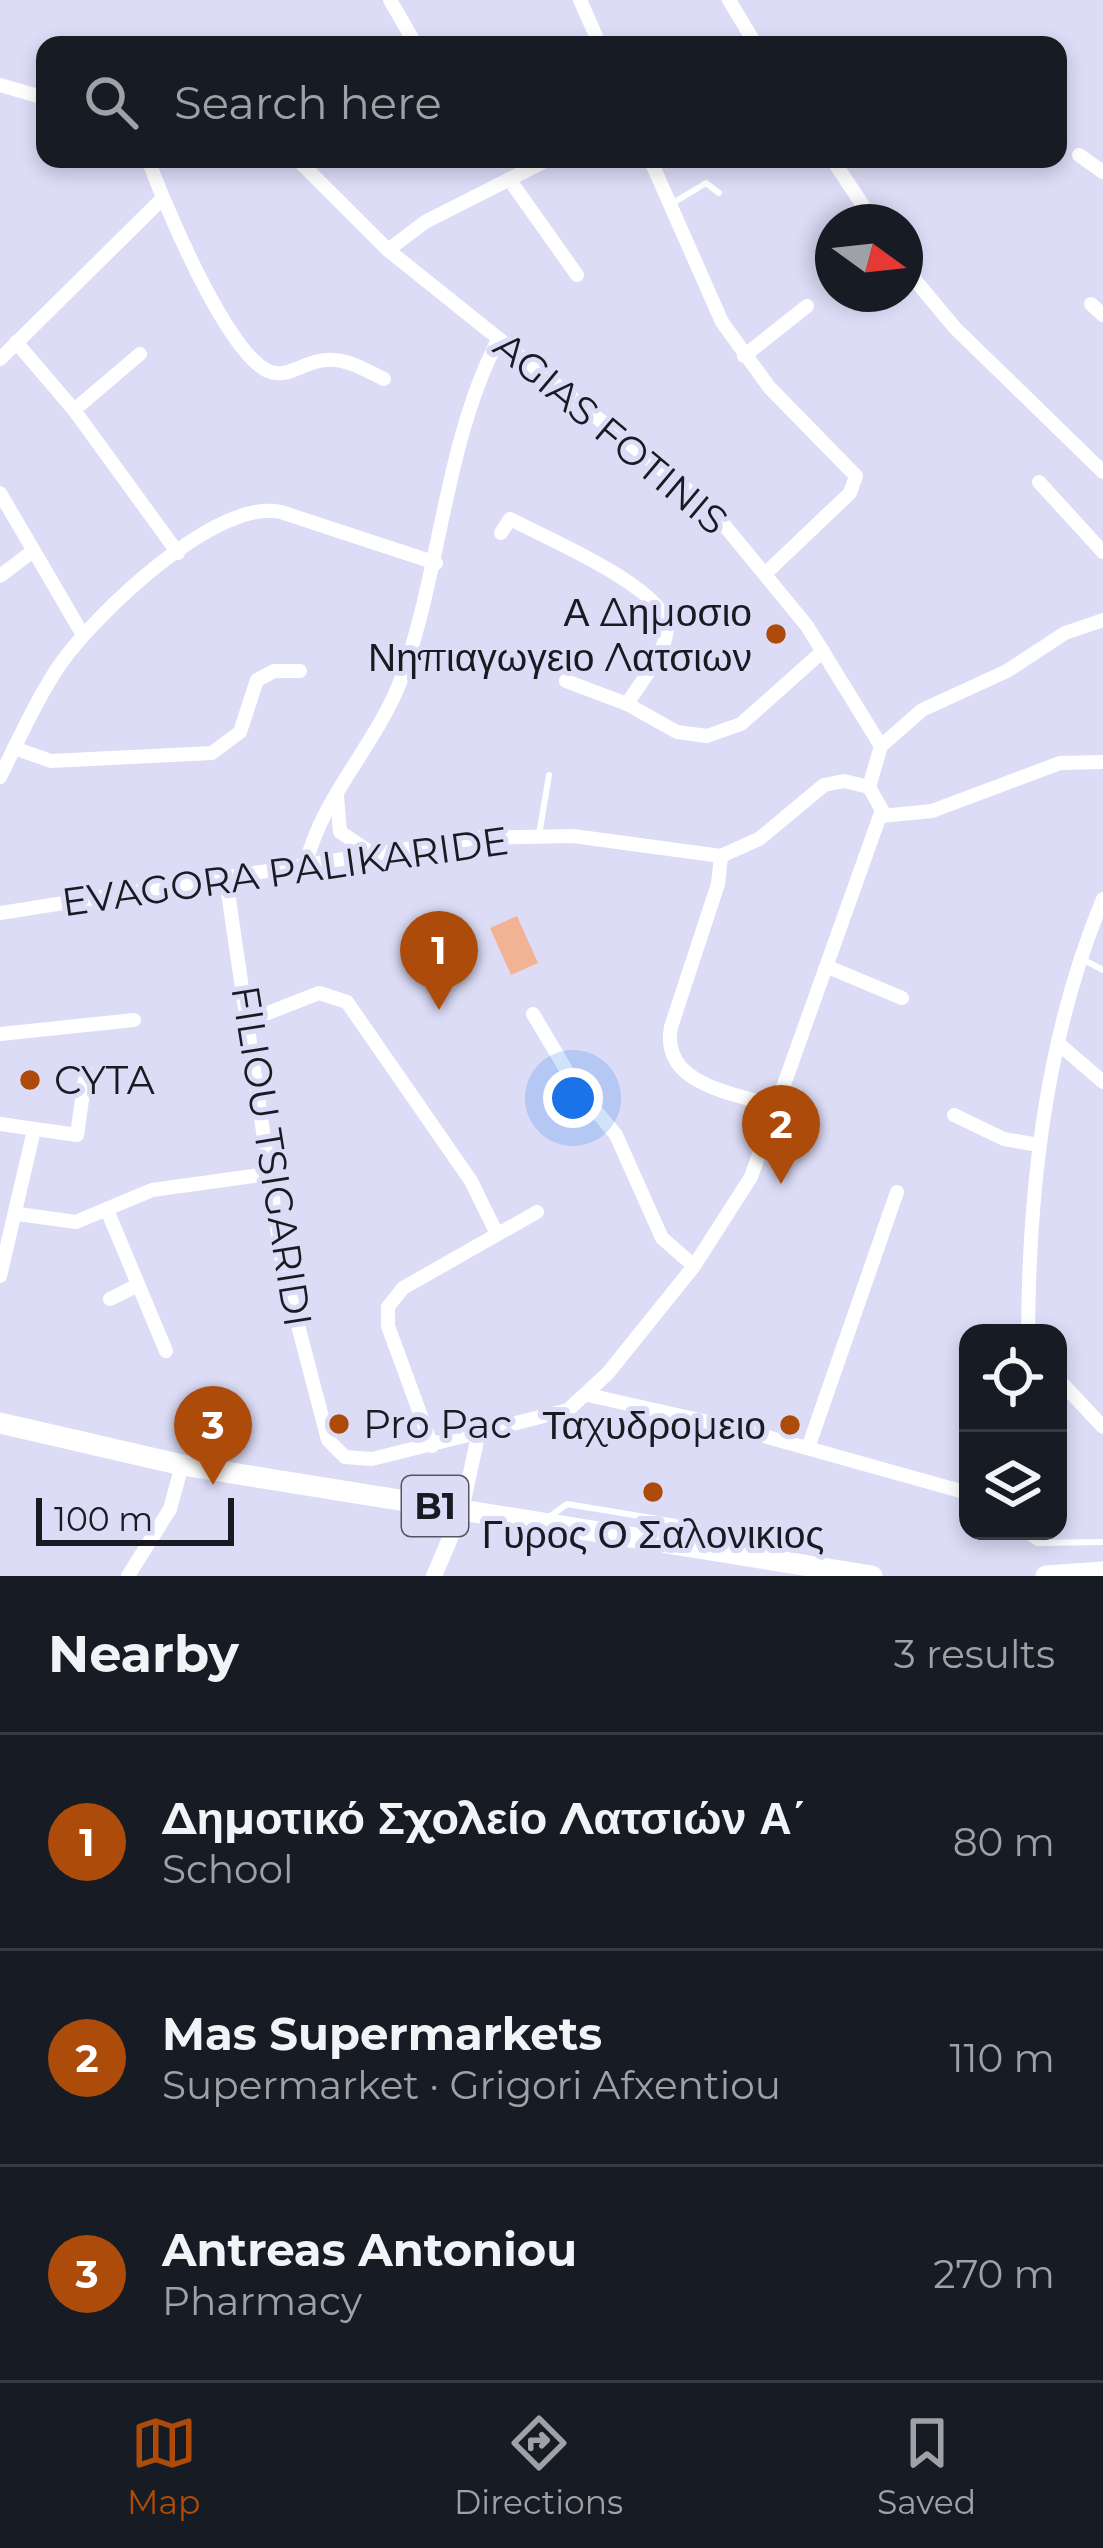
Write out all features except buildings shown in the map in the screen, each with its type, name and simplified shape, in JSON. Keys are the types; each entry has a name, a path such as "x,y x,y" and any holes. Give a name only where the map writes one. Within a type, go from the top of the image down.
{"main road":[{"name":"B1","path":"0,1423 182,1465 872,1576"},
{"path":"1046,1576 1103,1572"}],"street":[{"path":"390,0 411,36"},
{"path":"580,0 596,36"},
{"path":"729,0 751,36"},
{"path":"0,85 36,95"},
{"path":"1079,155 1103,172"},
{"path":"151,168 213,303 260,366 281,373 315,361 340,360 384,379"},
{"name":"AGIAS FOTINIS","path":"306,168 388,250 683,482 767,572 823,651 880,746"},
{"path":"388,250 424,222 531,168"},
{"path":"654,168 710,301 744,356 856,476 850,493 767,572"},
{"path":"838,168 862,204"},
{"path":"509,179 577,275"},
{"path":"0,359 162,199"},
{"path":"923,289 956,328 1103,472"},
{"path":"744,356 807,306"},
{"path":"306,864 318,824 393,701 436,563 471,404 498,340"},
{"path":"16,343 74,410 178,553"},
{"path":"74,410 140,354"},
{"path":"1039,482 1103,552"},
{"path":"0,493 82,635"},
{"path":"0,777 57,668 82,635 178,553 234,516 261,509 436,563"},
{"path":"501,533 509,519 639,588 662,607 668,622 665,640 627,704"},
{"path":"0,575 33,551"},
{"path":"869,787 880,746 940,700 1007,671 1064,633 1103,620"},
{"path":"566,681 627,704 676,732 697,737 741,724 823,651"},
{"path":"14,748 51,761 212,754 240,732 257,680 277,671 300,671"},
{"path":"881,817 932,811 1060,763 1103,762"},
{"path":"777,1107 685,1074 670,1049 671,1028 718,884 721,856 760,839 824,785 844,781 869,787 878,797 881,817 777,1107 745,1190 694,1266 588,1395 959,1490"},
{"path":"337,796 340,832 371,853"},
{"name":"EVAGORA PALIKARIDE","path":"0,913 371,853 539,835 721,856"},
{"name":"FILIOU TSIGARIDI","path":"226,879 286,1281 331,1445 357,1460 432,1446 548,1418 588,1395"},
{"path":"1028,1324 1030,1206 1039,1145 1079,957 1101,909"},
{"path":"828,967 902,998"},
{"path":"250,1020 319,993 347,1001 471,1181 497,1234"},
{"path":"532,1014 577,1088 616,1136 662,1238 694,1266"},
{"path":"0,1034 134,1020"},
{"path":"1058,1043 1103,1082"},
{"path":"0,1124 77,1135 86,1072"},
{"path":"954,1115 1004,1139 1039,1145"},
{"path":"0,1276 34,1130"},
{"path":"18,1214 67,1223 152,1190 268,1174"},
{"path":"808,1448 897,1192"},
{"path":"107,1210 166,1351"},
{"path":"432,1446 388,1326 388,1307 403,1288 537,1212"},
{"path":"110,1298 138,1285"},
{"path":"1067,1389 1103,1427"},
{"path":"434,1576 462,1510 478,1436"},
{"path":"128,1576 170,1509 182,1465"}],"lane":[{"path":"670,205 706,183 719,194"},
{"path":"539,835 549,776"},
{"path":"1079,957 1103,970"},
{"path":"1032,1540 1103,1542"}],"shaded area":[{"path":"517,916 538,963 511,975 490,928"}],"place":[{"name":"Α Δημοσιο Νηπιαγωγειο Λατσιων","path":"776,634"},
{"name":"Δημοτικό Σχολείο Λατσιών Α΄","path":"439,1010"},
{"name":"CYTA","path":"30,1080"},
{"name":"Mas Supermarkets","path":"781,1184"},
{"name":"Pro Pac","path":"339,1424"},
{"name":"Ταχυδρομειο","path":"790,1425"},
{"name":"Antreas Antoniou","path":"213,1485"},
{"name":"Γυρος Ο Σαλονικιος","path":"653,1492"}]}
